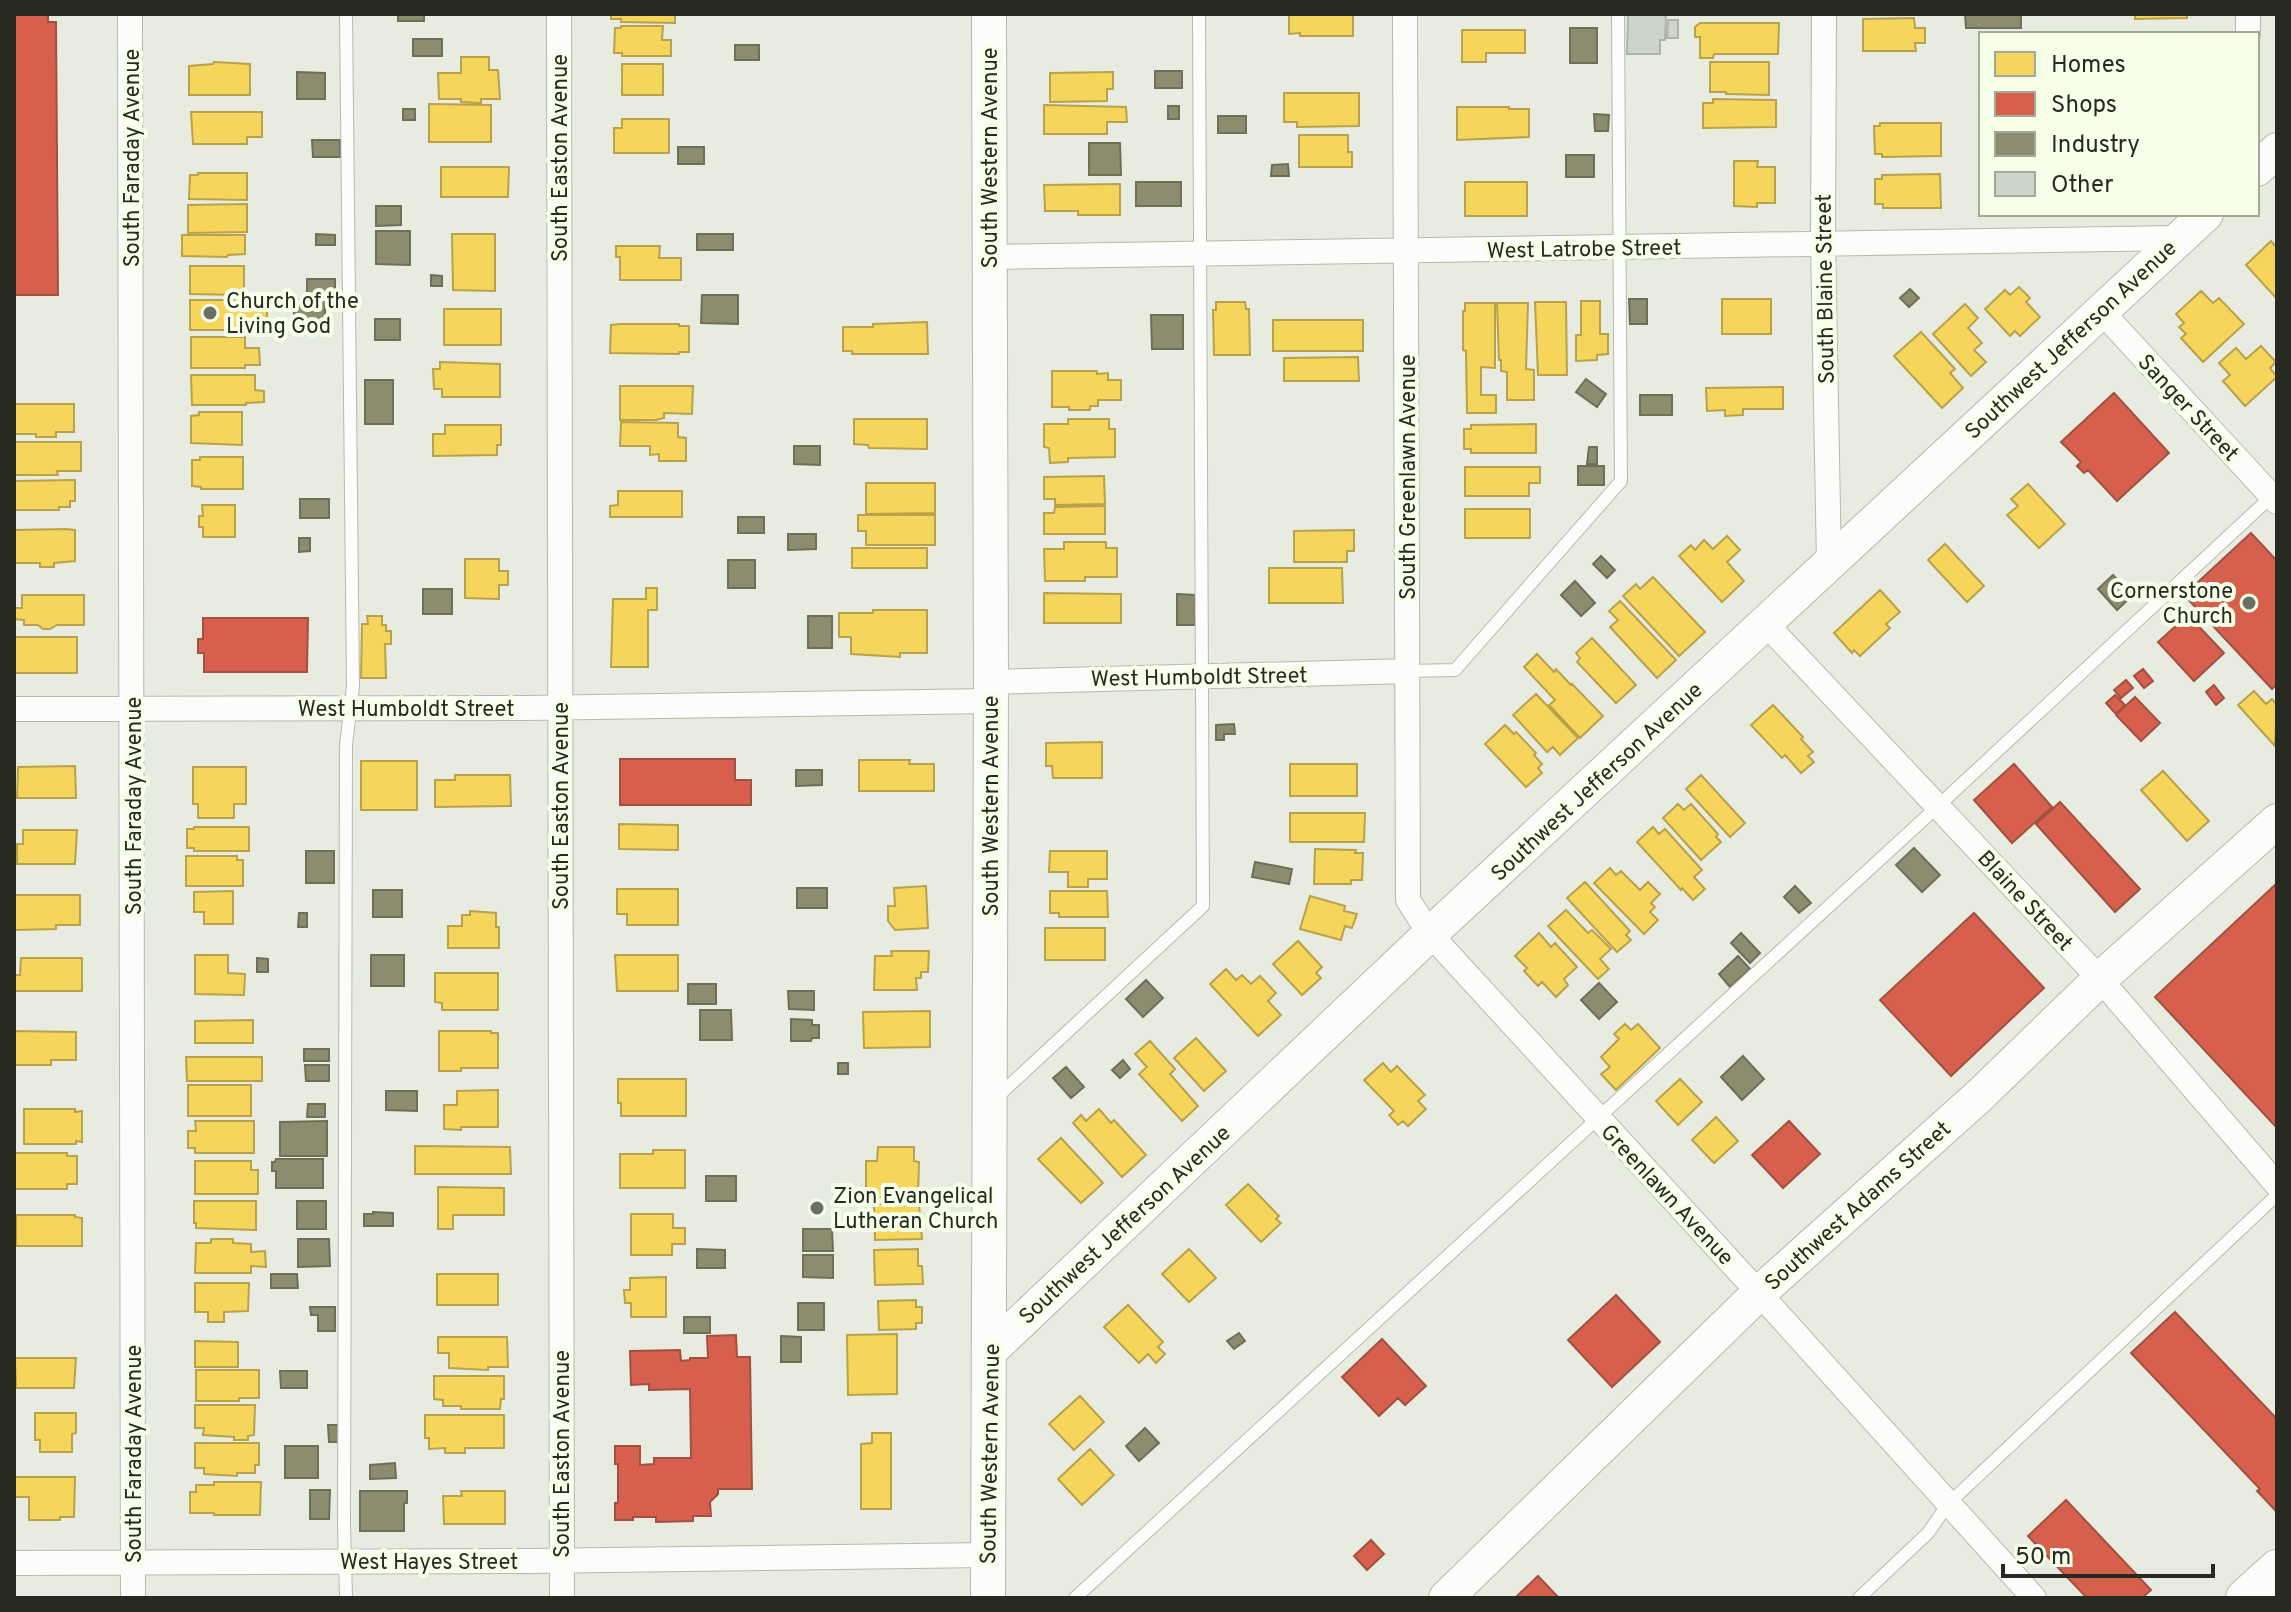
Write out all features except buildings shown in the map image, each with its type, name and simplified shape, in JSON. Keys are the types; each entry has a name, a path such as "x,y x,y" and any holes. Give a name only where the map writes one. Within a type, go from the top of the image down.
{"main road":[{"name":"South Western Avenue","path":"988,1598 989,14"},
{"path":"2259,167 2277,150"},
{"name":"Southwest Jefferson Avenue","path":"990,1351 1430,934 2204,216"},
{"name":"Southwest Adams Street","path":"1446,1598 1759,1293 1978,1097 2100,979 2277,821"},
{"path":"2245,1598 2277,1569"}],"street":[{"name":"South Faraday Avenue","path":"130,14 133,1598"},
{"name":"South Easton Avenue","path":"559,14 562,1598"},
{"name":"South Greenlawn Avenue","path":"1405,14 1408,900 1430,934"},
{"name":"South Blaine Street","path":"1824,14 1823,243 1829,564"},
{"name":"West Latrobe Street","path":"989,257 2178,238"},
{"name":"Sanger Street","path":"2101,311 2275,497"},
{"name":"Blaine Street","path":"1766,624 2100,979 2277,1185"},
{"name":"West Humboldt Street","path":"14,709 526,708 990,691 1202,676 1408,671"},
{"name":"Greenlawn Avenue","path":"1430,934 2034,1598"},
{"name":"West Hayes Street","path":"14,1563 988,1555"}],"lane":[{"path":"346,14 353,686 346,761 346,1598"},
{"path":"990,1103 1203,906 1199,14"},
{"path":"1408,671 1455,670 1621,481 1618,14"},
{"path":"1075,1598 2275,497"},
{"path":"1859,1598 1928,1533 1948,1504 2277,1195"}],"place":[{"name":"Church of the Living God","path":"210,313"},
{"name":"Cornerstone Church","path":"2249,603"},
{"name":"Zion Evangelical Lutheran Church","path":"817,1208"}]}
